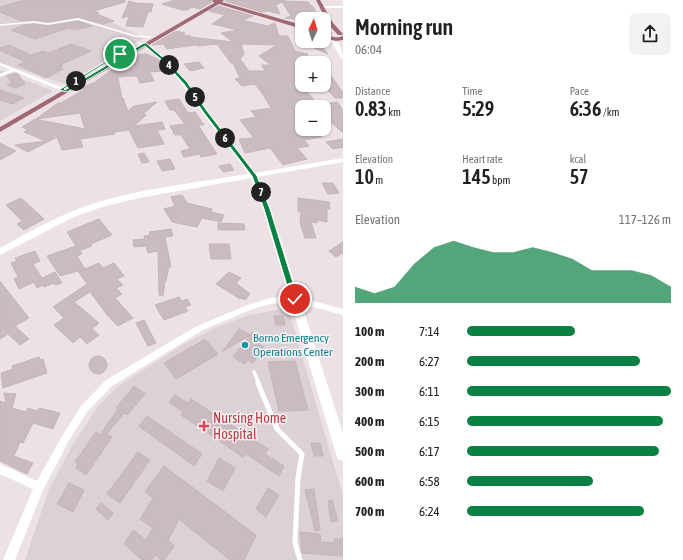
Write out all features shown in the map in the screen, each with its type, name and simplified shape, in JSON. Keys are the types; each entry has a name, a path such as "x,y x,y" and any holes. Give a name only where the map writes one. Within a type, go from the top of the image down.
{"main road":[{"path":"313,0 320,12"},
{"path":"318,0 331,24 341,36"},
{"path":"0,124 63,90 218,1"},
{"path":"142,44 150,37 218,1 295,24"},
{"path":"331,34 341,36"},
{"path":"0,130 63,90"}],"street":[{"path":"322,7 343,7"},
{"path":"341,36 343,46"},
{"path":"331,39 343,57"},
{"path":"142,44 165,60 185,83 205,112 254,176 267,209 343,454"},
{"path":"0,64 63,90"},
{"path":"0,76 13,70"},
{"path":"0,252 71,215 99,205 139,195 343,160"},
{"path":"9,560 39,487 64,441 84,409 109,383 200,328 248,308 270,301 295,299 343,312"},
{"path":"0,469 39,487"}],"lane":[{"path":"0,25 34,22 48,24 78,19 135,36 150,37"},
{"path":"254,372 277,429 302,454 298,478 295,543 300,560"}],"shaded area":[{"path":"0,0 67,0 144,38 65,84 0,63"},
{"path":"0,70 53,91 0,121"},
{"name":"Nursing Home Hospital","path":"288,308 343,496 343,560 25,560 49,489 72,446 98,406 117,387 184,344 217,327 249,315"}],"building":[{"path":"25,0 125,0 125,2 94,11 99,13 97,14 114,21 103,24 78,17 48,22 34,20 21,21 0,12 0,7"},
{"path":"175,0 211,0 212,2 200,9 192,7 188,10 182,10 162,4"},
{"path":"285,0 283,1 308,2 316,12 295,12 295,19 285,18 291,16 282,2 276,5 280,14 268,11 262,12 225,1"},
{"path":"129,1 135,3 153,4 151,12 148,12 143,27 126,26 129,16 122,18"},
{"path":"219,6 253,16 242,20 267,26 275,23 279,36 288,36 295,51 308,54 307,56 295,56 295,92 307,92 314,100 295,100 295,136 322,137 304,140 309,146 297,148 307,159 283,165 270,148 245,153 239,139 254,138 240,120 256,117 251,111 271,108 255,84 242,86 235,79 240,78 233,63 231,63 217,44 167,49 163,44 152,45 176,31 185,33 183,35 191,36 190,37 233,42 221,33 238,30 212,24 225,15 209,11","holes":["241,44 277,45 259,56 271,65 262,65 265,71 249,71 240,59 244,54"]},
{"path":"78,21 92,26 75,30 69,28 35,39 11,30 24,25 34,24 48,26"},
{"path":"71,44 91,51 60,65 63,66 58,67 63,69 46,78 18,65 25,62 0,50 0,48 9,45 31,55 43,51 49,53"},
{"path":"314,48 323,48 328,54"},
{"path":"141,54 146,54 158,59 165,71 150,72 154,81 140,83 137,76 118,77 122,99 123,98 128,111 134,106 157,102 143,114 146,115 134,126 162,122 165,129 157,130 164,144 138,148 129,130 114,132 115,134 80,139 83,147 70,149 62,150 57,137 28,152 15,145 46,141 24,132 28,130 22,127 35,119 85,129 80,113 36,119 58,103 61,103 85,89 83,88 94,83 118,65"},
{"path":"199,62 204,68 190,71 184,64"},
{"path":"14,73 18,74 25,84 16,88 7,85 12,83 7,76"},
{"path":"331,75 343,93 343,98 335,98 330,92 331,92"},
{"path":"0,90 24,98 12,104 0,100"},
{"path":"179,99 188,113 195,112 204,125 198,125 217,154 201,157 200,154 184,157 181,151 190,149 181,135 175,135 170,126 185,124 174,110 170,110 165,101"},
{"path":"337,102 343,110 341,110 343,113 343,133 331,122 331,103"},
{"path":"343,139 343,147 333,149 326,142"},
{"path":"0,143 16,151 0,160"},
{"path":"144,153 149,162 142,163 138,154"},
{"path":"170,159 175,169 162,171 157,161"},
{"path":"230,164 234,170 223,172 219,166"},
{"path":"322,183 333,183 339,193 328,194"},
{"path":"182,195 187,203 212,209 211,212 224,215 221,222 202,218 197,227 172,222 164,209 175,206 171,197"},
{"path":"21,198 44,219 24,230 17,224 22,221 6,205"},
{"path":"298,198 329,202 330,209 327,209 327,222 317,220 317,223 311,222 316,238 305,238 300,223 301,212 298,212"},
{"path":"99,219 112,235 91,244 92,246 80,251 82,254 77,256 85,269 99,263 103,268 114,263 124,276 117,279 123,285 116,288 122,294 115,298 133,318 118,326 108,316 90,292 74,302 99,323 92,329 99,335 87,344 80,337 73,343 54,325 64,318 53,307 87,284 78,271 60,276 47,256 76,246 67,232"},
{"path":"218,223 244,224 245,230 218,230"},
{"path":"171,229 173,236 165,237 171,267 169,267 165,281 163,296 159,295 158,251 148,253 146,246 134,247 133,240 145,239 144,236 150,235 149,232"},
{"path":"343,242 343,253 336,257 329,251"},
{"path":"209,244 229,244 231,259 211,259"},
{"path":"35,251 40,261 33,264 42,278 55,272 62,283 55,285 54,283 44,287 43,285 37,288 34,282 19,289 14,279 18,277 11,263 17,261 15,258"},
{"path":"229,272 241,278 236,283 250,294 245,300 240,299 216,284"},
{"path":"0,281 29,318 15,326 29,339 20,345 8,334 0,339"},
{"path":"179,297 182,301 187,299 191,305 185,307 188,311 164,320 155,305"},
{"path":"274,316 283,316 285,325 276,325"},
{"path":"144,320 156,343 148,346 136,323"},
{"path":"239,329 250,335 223,351"},
{"name":"Borno Emergency Operations Center","path":"252,332 263,339 259,344 264,347 253,363 248,360 245,364 233,357"},
{"path":"205,339 218,354 176,379 164,363"},
{"path":"94,356 102,356 107,361 105,372 102,374 94,374 89,369 89,361"},
{"path":"39,357 40,360 43,359 47,373 3,388 1,373 13,369 12,366"},
{"path":"295,361 308,410 279,411 268,362"},
{"path":"134,386 145,394 127,415 124,413 107,434 112,437 86,475 76,468 78,464 75,462 96,432 100,435 118,409 116,408"},
{"path":"4,393 16,394 12,408 26,412 28,408 37,411 39,408 60,413 53,429 33,423 23,443 20,442 14,456 33,463 27,474 0,461 0,401 6,403"},
{"path":"175,395 188,403 191,399 268,449 265,454 284,466 279,476 246,454 243,457 181,415 183,412 169,402"},
{"path":"147,416 202,454 194,466 139,426"},
{"path":"311,443 320,443 323,456 314,456"},
{"path":"138,452 150,460 120,503 107,494"},
{"path":"219,458 235,468 223,491 207,481"},
{"path":"164,466 256,535 244,560 230,560 179,519 168,540 174,546 164,560 161,560 155,555 152,560 142,560 124,544 133,530 146,540 153,528 140,519 153,498 145,492"},
{"path":"69,483 84,490 73,512 57,504"},
{"path":"268,488 279,495 266,517 256,509"},
{"path":"314,489 320,530 315,531 305,490"},
{"path":"332,500 338,521 331,522 328,501"},
{"path":"101,503 113,513 108,520 96,509"},
{"path":"300,532 320,534 321,542 334,543 334,539 343,539 343,556 302,553"}],"place":[{"name":"Borno Emergency Operations Center","path":"245,345"},
{"name":"Nursing Home Hospital","path":"204,426"}],"route":[{"path":"120,54 99,68 60,90 66,91 145,44 165,60 185,83 205,112 254,176 267,209 295,299"}]}
